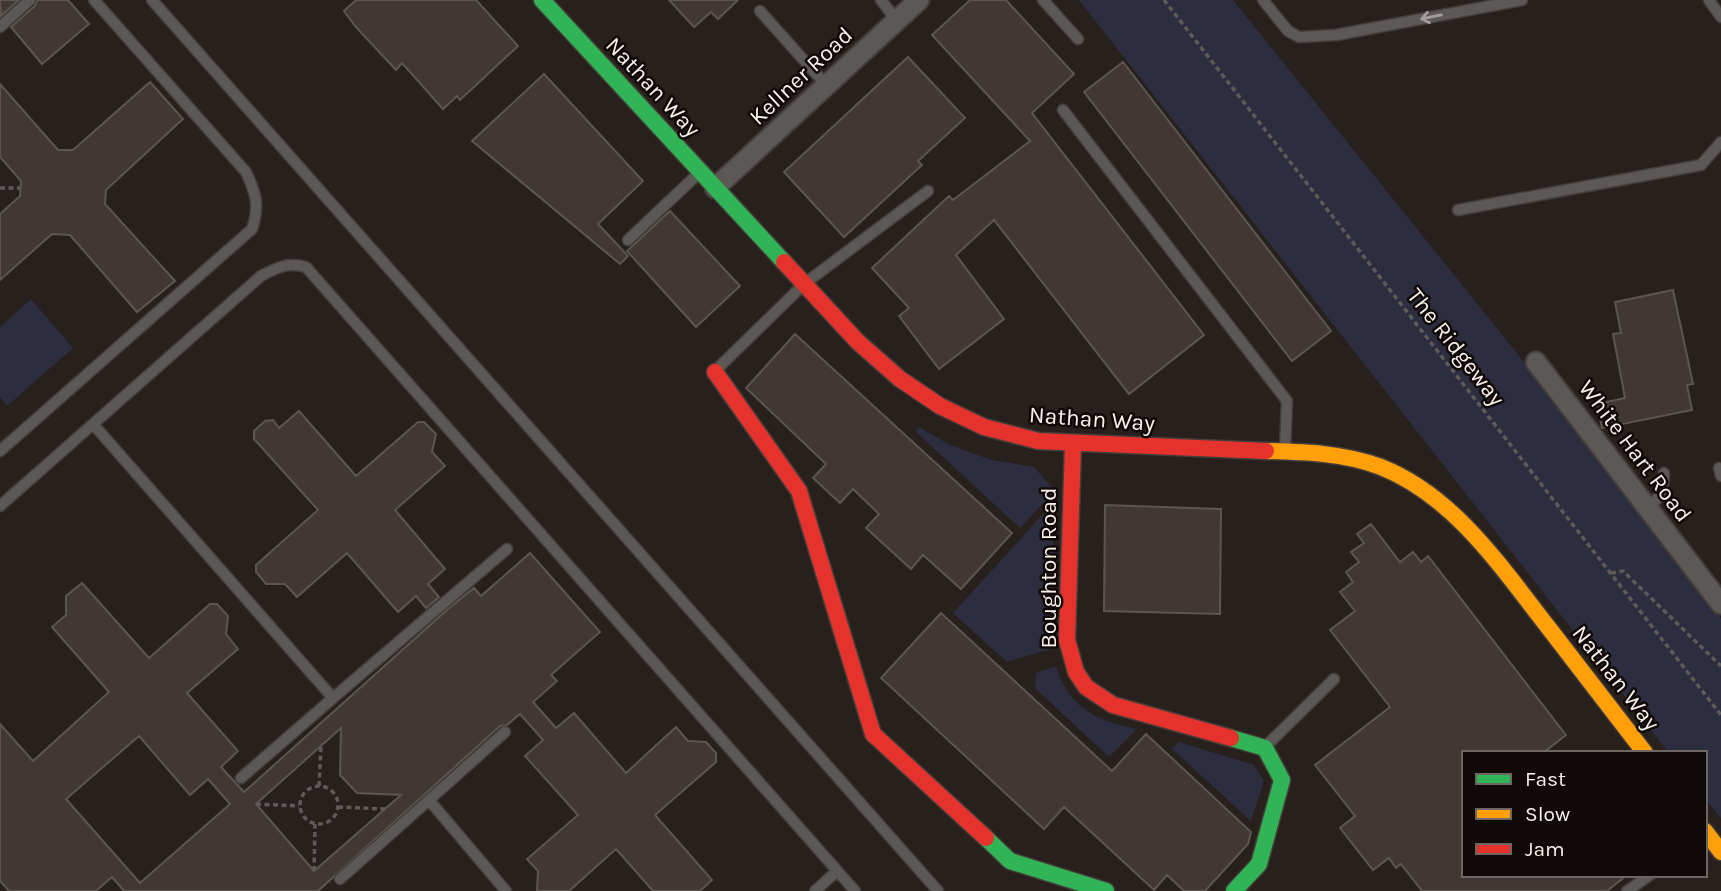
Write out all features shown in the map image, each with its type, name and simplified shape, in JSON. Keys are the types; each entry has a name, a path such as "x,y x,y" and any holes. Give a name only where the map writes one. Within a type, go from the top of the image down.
{"street":[{"name":"Nathan Way","path":"542,0 804,284 891,373 943,410 970,424 1000,434 1038,441 1326,453 1388,470 1417,486 1468,528 1492,555 1643,751"},
{"name":"Kellner Road","path":"715,188 919,0"},
{"name":"White Hart Road","path":"1536,362 1721,604"},
{"path":"715,372 799,491 873,734 1010,861 1106,891"},
{"name":"Boughton Road","path":"1073,444 1067,640 1071,662 1080,682 1095,696 1114,705 1265,748"},
{"path":"1234,891 1259,864 1282,780 1265,748"},
{"path":"1707,834 1721,852"}],"lane":[{"path":"0,27 30,0"},
{"path":"0,451 252,229 257,212 255,192 246,172 94,0"},
{"path":"152,0 938,891"},
{"path":"881,0 897,21"},
{"path":"1043,0 1078,39"},
{"path":"1263,0 1288,32 1299,37 1336,35 1522,0"},
{"path":"1709,0 1721,17"},
{"path":"760,11 827,86"},
{"path":"1063,110 1287,401 1285,451"},
{"path":"1458,210 1701,165 1721,142"},
{"path":"628,240 700,172"},
{"path":"715,372 804,284 928,191"},
{"path":"0,506 261,276 279,266 292,263 306,267 855,891"},
{"path":"93,424 333,698"},
{"path":"1648,508 1659,498 1664,487 1664,472"},
{"path":"241,778 507,549"},
{"path":"1265,748 1334,679"},
{"path":"340,878 505,732"},
{"path":"429,800 506,891"},
{"path":"815,891 837,871"},
{"path":"1627,891 1647,877"}],"path":[{"name":"The Ridgeway","path":"1164,0 1721,715"},
{"path":"0,188 21,188"},
{"path":"1611,573 1623,572 1721,666"},
{"path":"319,786 321,747"},
{"path":"319,786 335,795 338,807 327,822 315,824 304,817 299,806 307,789 319,786"},
{"path":"256,804 299,806"},
{"path":"338,807 385,809"},
{"path":"314,871 315,824"}],"shaded area":[{"path":"1079,0 1233,0 1606,464 1721,619 1721,818 1707,801 1707,751 1667,751"},
{"path":"31,299 73,348 7,406 0,397 0,327"},
{"path":"919,427 948,444 992,460 1034,467 1055,491 1020,528 916,432"},
{"path":"1055,501 1050,649 1007,662 953,613"},
{"path":"1056,666 1068,692 1086,710 1109,722 1137,729 1109,757 1035,688 1036,673"},
{"path":"1179,742 1254,765 1264,781 1251,821 1172,749"}],"building":[{"path":"0,0 19,0 1,16"},
{"path":"37,0 68,0 89,24 42,64 11,27 35,6"},
{"path":"356,0 476,0 518,46 460,100 457,96 443,109 402,63 396,70 355,26 344,11"},
{"path":"669,0 738,0 718,19 711,12 694,27"},
{"path":"970,0 1006,0 1074,74 1032,113 1204,335 1129,394 994,220 956,255 1004,319 939,369 899,316 909,308 872,268 949,196 953,200 1030,141 932,35"},
{"path":"908,57 965,118 918,161 922,165 844,237 784,172"},
{"path":"1123,62 1331,331 1292,361 1084,92"},
{"path":"544,74 643,181 598,224 628,256 620,264 472,141"},
{"path":"150,82 183,119 106,190 105,204 175,281 137,312 70,235 52,234 0,280 0,214 20,196 21,181 0,157 0,84 58,150 73,150"},
{"path":"670,211 740,286 696,327 627,251"},
{"path":"1673,290 1693,384 1687,385 1692,410 1602,428 1597,404 1625,398 1613,334 1621,333 1615,302"},
{"path":"795,334 1012,533 961,589 923,555 911,569 866,528 879,514 853,489 840,503 813,478 826,464 746,388"},
{"path":"299,411 356,476 418,422 424,422 436,434 432,452 445,466 395,510 445,569 428,584 439,597 426,608 416,596 398,612 347,553 297,597 285,584 266,584 256,572 256,565 318,510 254,439 254,431 265,421 273,420 279,428"},
{"path":"1105,505 1221,509 1220,614 1104,611"},
{"path":"1371,524 1400,562 1413,552 1421,562 1428,556 1566,735 1546,751 1462,751 1462,877 1624,877 1607,891 1422,891 1401,864 1396,868 1389,858 1373,870 1340,828 1355,816 1315,765 1390,707 1330,630 1355,611 1340,592 1353,582 1346,572 1359,562 1351,552 1364,543 1357,534"},
{"path":"530,553 600,632 551,675 557,681 533,702 556,728 574,713 626,773 676,727 688,741 706,742 716,753 716,762 655,815 712,880 700,891 653,891 616,849 569,891 537,891 538,871 527,859 578,815 525,756 543,740 520,714 507,725 500,726 318,891 124,891 112,877 96,891 9,891 0,881 0,724 33,761 109,692 52,627 66,615 66,596 82,583 149,658 210,604 217,604 228,616 226,634 238,649 187,693 238,751 221,767 244,792 449,608 474,588 481,596","holes":["341,728 340,775 357,793 401,795 314,871 256,804","139,736 190,795 208,779 230,804 140,883 66,799"]},
{"path":"941,613 1112,771 1146,734 1251,832 1248,844 1205,891 1184,891 1167,875 1154,890 1064,807 1044,829 881,678"}],"traffic: fast":[{"path":"542,0 784,262"},
{"path":"1231,738 1265,748 1282,780 1259,864 1234,891"},
{"path":"986,838 1010,861 1106,891"}],"traffic: slow":[{"path":"1266,451 1324,454 1367,462 1407,480 1431,496 1454,515 1494,558 1643,751"},
{"path":"1707,834 1721,852"}],"traffic: jam":[{"path":"784,262 858,342 900,379 940,406 984,427 1038,441 1266,451"},
{"path":"715,372 799,491 873,734 986,838"},
{"path":"1073,444 1067,640 1076,672 1086,687 1113,705 1231,738"}]}
